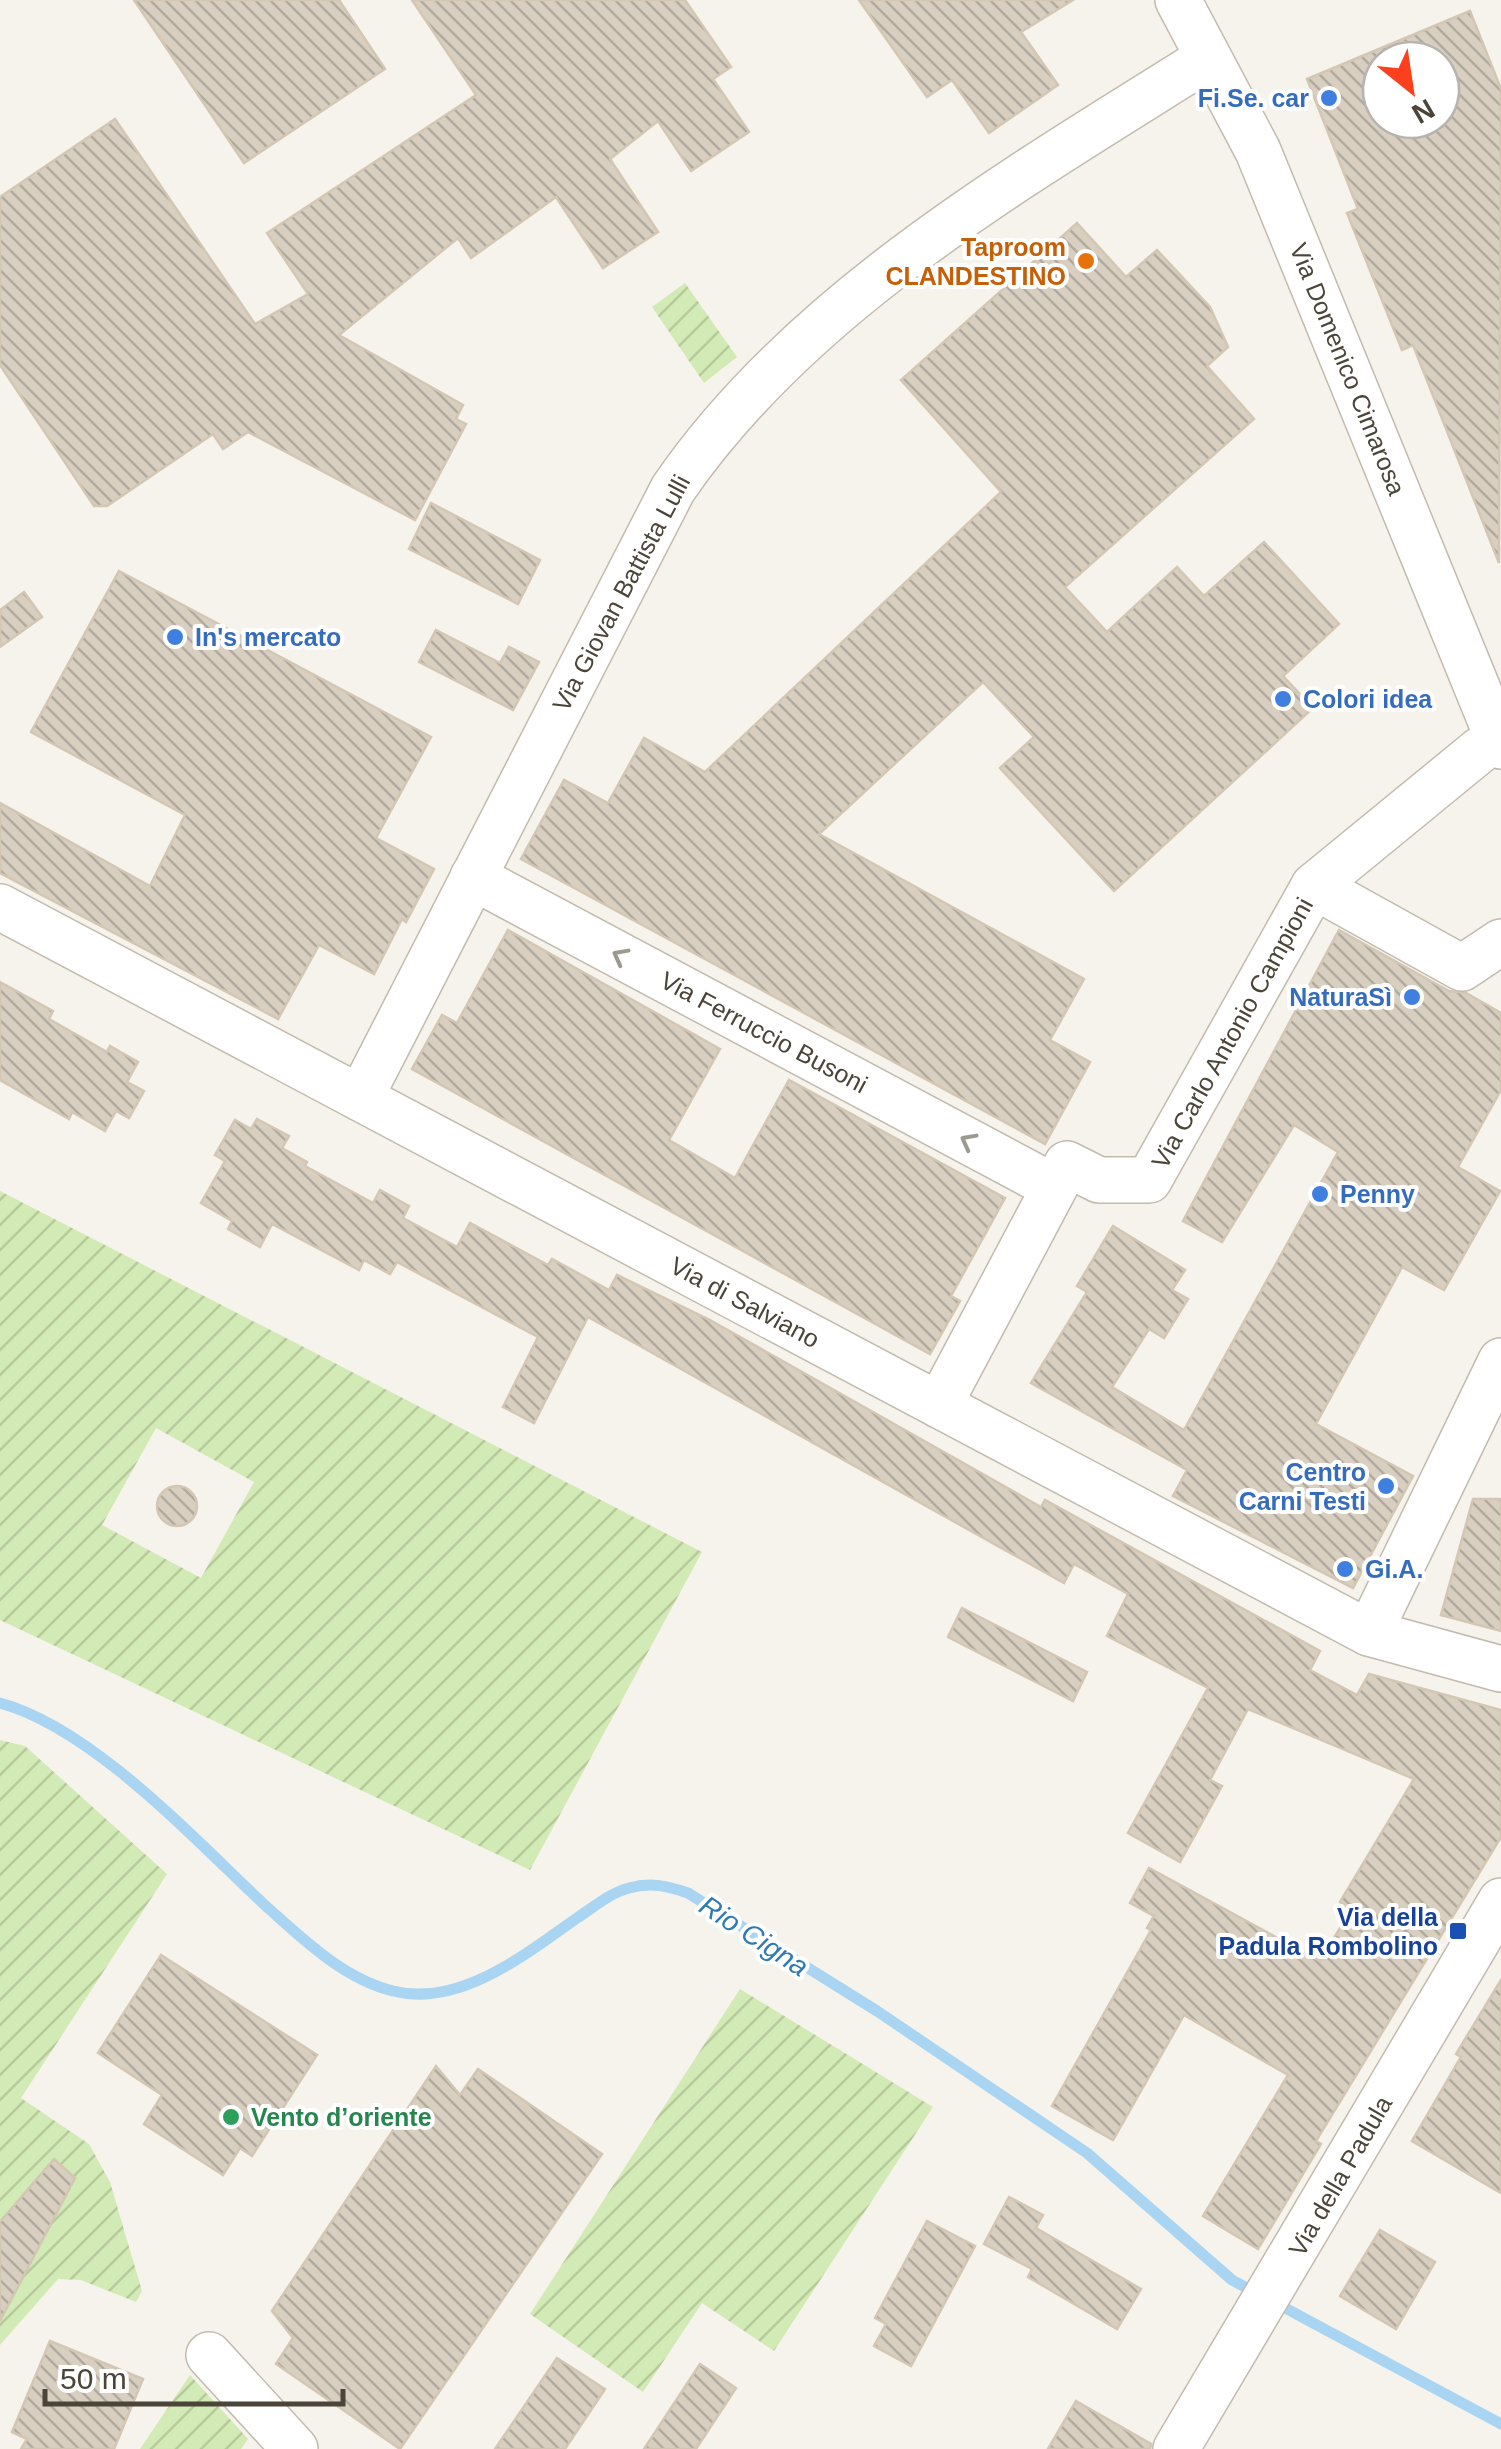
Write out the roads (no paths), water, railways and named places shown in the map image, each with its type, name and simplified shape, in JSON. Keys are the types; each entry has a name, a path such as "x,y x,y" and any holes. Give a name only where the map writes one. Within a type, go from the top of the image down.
{"street":[{"name":"Via Domenico Cimarosa","path":"1178,0 1258,151 1490,748"},
{"name":"Via Giovan Battista Lulli","path":"360,1098 672,489 706,440 768,372 904,261 1026,173 1208,58"},
{"name":"Via Carlo Antonio Campioni","path":"1054,1187 1067,1164 1099,1180 1150,1180 1314,886 1490,748"},
{"name":"Via Ferruccio Busoni","path":"472,877 1054,1187"},
{"name":"Via Carlo Antonio Campioni","path":"1314,886 1462,968 1501,942"},
{"name":"Via di Salviano","path":"0,907 1369,1634 1501,1669"},
{"path":"940,1405 1054,1187"},
{"path":"1369,1634 1501,1361"},
{"name":"Via della Padula","path":"1176,2449 1501,1901"},
{"path":"209,2356 295,2449"}],"waterway":[{"name":"Rio Cigna","path":"0,1703 35,1716 107,1761 310,1945 341,1968 393,1991 443,1992 467,1985 514,1961 622,1890 652,1885 688,1893 877,2011 1087,2153 1232,2280 1258,2294"},
{"name":"Rio Cigna","path":"1274,2302 1501,2424"}],"place":[{"name":"Fi.Se. car","path":"1329,98"},
{"name":"Taproom CLANDESTINO","path":"1086,261"},
{"name":"In's mercato","path":"175,637"},
{"name":"Colori idea","path":"1283,699"},
{"name":"NaturaSì","path":"1412,997"},
{"name":"Penny","path":"1320,1194"},
{"name":"Centro Carni Testi","path":"1386,1486"},
{"name":"Gi.A.","path":"1345,1569"},
{"name":"Via della Padula Rombolino","path":"1458,1931"},
{"name":"Vento d’oriente","path":"231,2117"}]}
